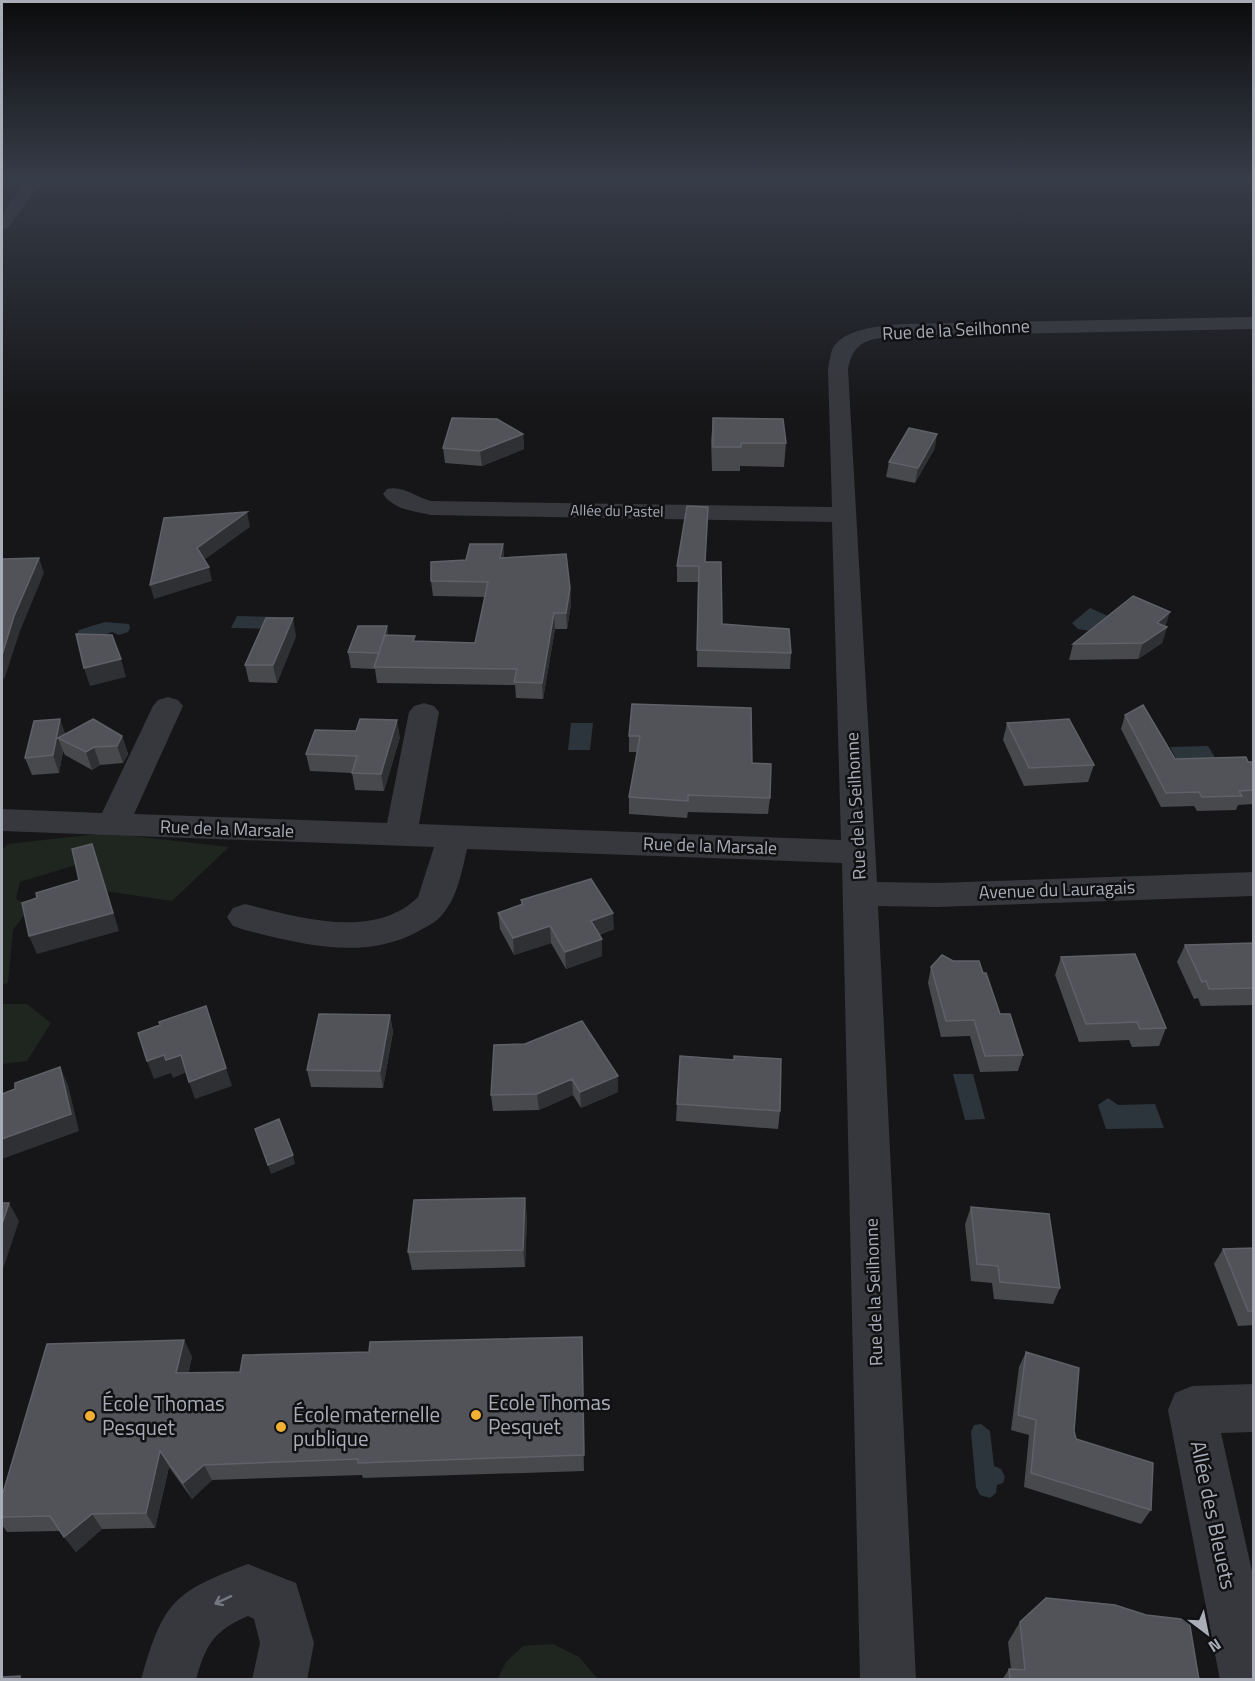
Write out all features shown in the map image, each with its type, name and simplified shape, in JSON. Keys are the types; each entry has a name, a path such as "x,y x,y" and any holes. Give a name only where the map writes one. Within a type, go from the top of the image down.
{"street":[{"name":"Rue de la Seilhonne","path":"888,1680 860,894 843,515 838,369 842,350 850,342 879,332 926,328 1254,323"},
{"name":"Allée du Pastel","path":"395,494 409,502 431,508 843,515"},
{"path":"113,824 168,706"},
{"path":"401,835 424,712"},
{"name":"Rue de la Marsale","path":"2,820 858,852"},
{"path":"245,917 322,933 383,931 408,922 429,908 440,884 453,837"},
{"name":"Avenue du Lauragais","path":"860,894 937,894 1254,884"},
{"name":"Allée des Bleuets","path":"1248,1680 1192,1410 1254,1408"},
{"path":"168,1680 185,1627 203,1611 222,1599 248,1590 277,1602 287,1643 279,1680"}],"shaded area":[{"path":"1090,608 1108,616 1090,631 1078,629 1072,623"},
{"path":"237,616 279,617 274,629 231,628"},
{"path":"105,622 129,624 130,628 128,632 119,635 112,632 101,636 76,636 79,630"},
{"path":"571,723 593,723 590,750 568,750"},
{"path":"1208,746 1216,759 1177,760 1170,747"},
{"path":"106,833 229,847 172,901 85,888 79,864 20,882 16,899 31,906 13,930 8,983 2,985 2,850 8,844"},
{"path":"2,1004 27,1004 51,1023 27,1061 2,1064"},
{"path":"953,1074 973,1074 985,1119 965,1120"},
{"path":"1108,1098 1118,1105 1155,1104 1164,1128 1106,1129 1098,1105"},
{"path":"981,1424 990,1431 994,1466 1001,1469 1005,1477 1003,1483 997,1485 996,1493 990,1498 980,1495 976,1487 971,1432 974,1425"},
{"path":"553,1644 579,1657 598,1679 481,1679 498,1678 506,1662 523,1646"}],"building":[{"path":"452,418 497,419 523,434 480,451 443,448"},
{"path":"713,418 783,419 786,443 741,443 741,447 713,447"},
{"path":"909,428 937,434 918,468 889,462"},
{"path":"687,506 708,507 705,562 721,562 722,624 789,629 791,653 697,650 699,566 677,566"},
{"path":"247,512 197,548 209,567 150,585 164,518"},
{"path":"470,544 503,544 500,558 566,554 570,588 566,613 554,613 542,683 514,682 517,669 374,667 385,635 415,636 413,641 475,643 488,582 431,581 431,562 466,560"},
{"path":"39,558 14,616 2,655 3,559"},
{"path":"1133,596 1170,612 1157,623 1167,627 1143,643 1073,644"},
{"path":"266,618 293,618 273,665 245,665"},
{"path":"358,626 387,626 379,653 348,652"},
{"path":"76,634 112,635 121,659 84,668"},
{"path":"632,704 751,708 752,763 771,764 770,798 688,795 688,801 629,797 640,736 629,736"},
{"path":"1143,705 1175,759 1246,757 1248,762 1254,762 1254,790 1239,791 1242,796 1202,797 1199,792 1166,793 1125,715"},
{"path":"60,719 53,755 25,758 34,721"},
{"path":"93,719 122,736 117,746 94,747 86,752 58,738"},
{"path":"360,719 397,720 381,774 352,773 357,756 306,754 315,730 356,731"},
{"path":"1069,719 1094,765 1029,768 1007,723"},
{"path":"92,844 113,913 29,936 22,903 37,898 36,893 79,880 72,849"},
{"path":"591,879 613,913 591,921 602,939 565,952 550,926 513,938 498,913 523,904 521,900"},
{"path":"1254,943 1254,988 1209,989 1206,981 1202,982 1185,945"},
{"path":"1135,954 1166,1028 1140,1029 1137,1022 1086,1024 1061,957"},
{"path":"942,955 953,961 979,961 983,973 986,973 1000,1014 1010,1014 1023,1055 985,1056 974,1020 946,1021 931,967"},
{"path":"206,1006 226,1068 189,1082 181,1055 166,1060 164,1055 147,1061 138,1033 160,1025 159,1022"},
{"path":"319,1014 390,1015 380,1071 307,1070"},
{"path":"582,1021 618,1076 580,1092 572,1079 537,1094 491,1095 494,1045 525,1044"},
{"path":"680,1056 734,1060 734,1056 781,1059 780,1111 677,1104"},
{"path":"60,1067 71,1114 2,1139 2,1094 15,1089 15,1083"},
{"path":"279,1119 293,1155 268,1165 255,1129"},
{"path":"525,1198 523,1250 408,1252 414,1200"},
{"path":"2,1203 9,1203 2,1224"},
{"path":"971,1207 1049,1214 1060,1288 1000,1282 998,1266 977,1264"},
{"path":"1254,1248 1254,1311 1248,1311 1223,1249"},
{"path":"582,1337 584,1455 358,1463 358,1459 204,1465 183,1483 160,1451 146,1513 92,1514 64,1537 50,1516 2,1517 2,1496 47,1344 184,1340 176,1373 240,1372 243,1355 369,1352 370,1342"},
{"path":"1026,1352 1079,1368 1074,1431 1076,1439 1153,1463 1151,1510 1031,1473 1036,1420 1018,1415"},
{"path":"1046,1598 1115,1605 1146,1615 1189,1620 1199,1680 1010,1680 1009,1669 1025,1670 1020,1622"},
{"path":"20,1676 20,1680 2,1680 2,1677"}],"place":[{"name":"Ecole Thomas Pesquet","path":"476,1415"},
{"name":"École Thomas Pesquet","path":"90,1416"},
{"name":"École maternelle publique","path":"281,1427"}]}
